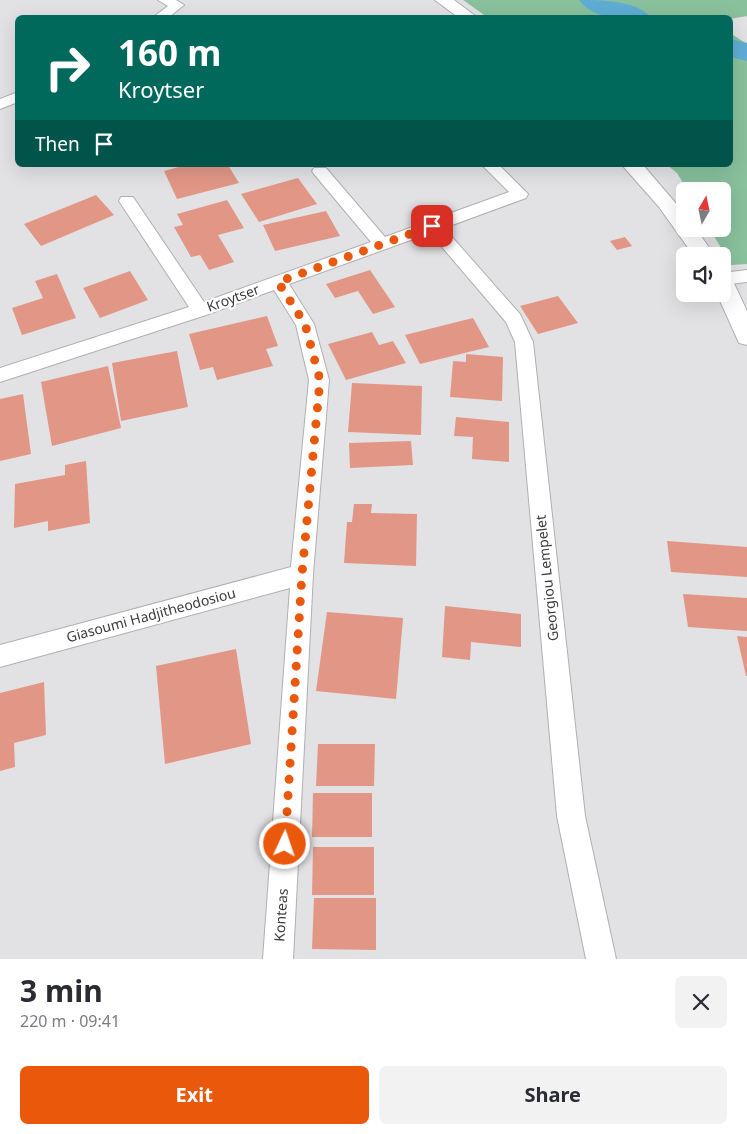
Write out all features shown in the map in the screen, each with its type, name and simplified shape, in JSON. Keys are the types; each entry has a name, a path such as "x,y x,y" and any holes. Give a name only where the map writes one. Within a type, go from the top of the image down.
{"street":[{"path":"163,15 178,6 164,0"},
{"path":"443,0 466,15"},
{"path":"0,105 15,98"},
{"name":"Kroytser","path":"0,375 200,310 520,194 492,167"},
{"path":"634,167 666,203 698,247"},
{"path":"320,171 382,244"},
{"path":"127,200 200,310"},
{"name":"Georgiou Lempelet","path":"432,226 514,319 524,342 571,816 601,959"},
{"path":"731,279 747,276"},
{"name":"Konteas","path":"278,282 305,324 320,380 302,574 278,959"},
{"path":"731,301 747,337"},
{"name":"Giasoumi Hadjitheodosiou","path":"0,656 302,574"}],"green space":[{"path":"463,0 747,0 747,16 733,18 733,15 484,15"},
{"path":"733,35 747,44 747,264 731,265 731,247 720,247 715,238 731,238 731,182 682,182 677,173 670,167 733,167"}],"building":[{"path":"179,167 229,167 239,183 177,199 164,171"},
{"path":"298,178 317,204 259,222 241,194"},
{"path":"96,195 114,215 41,246 24,224"},
{"path":"227,200 244,228 218,235 234,262 209,270 200,255 191,257 174,227 183,225 177,214"},
{"path":"326,211 340,236 275,251 263,225"},
{"path":"625,237 632,246 617,250 610,241"},
{"path":"370,270 395,307 373,314 358,291 335,298 326,284"},
{"path":"130,271 148,300 100,318 83,288"},
{"path":"57,274 76,318 22,335 12,308 43,298 35,281"},
{"path":"558,296 578,323 538,334 520,306"},
{"path":"267,316 278,346 266,349 273,366 217,380 213,367 200,370 189,334"},
{"path":"473,318 489,347 420,364 405,335"},
{"path":"372,332 379,345 393,341 406,363 346,380 328,344"},
{"path":"177,351 188,407 121,421 112,363"},
{"path":"466,354 503,357 502,401 450,397 453,361 466,362"},
{"path":"108,366 121,428 52,446 41,382"},
{"path":"352,383 422,386 421,435 348,432"},
{"path":"23,394 31,454 0,461 0,399"},
{"path":"456,417 509,422 509,462 472,459 473,437 454,436"},
{"path":"411,441 413,465 350,468 349,443"},
{"path":"86,461 90,523 48,531 48,521 14,528 15,484 65,475 65,465"},
{"path":"354,504 372,504 371,513 417,514 416,566 344,563 347,522 352,522"},
{"path":"667,541 747,547 747,577 671,572"},
{"path":"683,594 747,598 747,631 688,627"},
{"path":"445,606 521,614 521,647 471,642 470,660 442,657"},
{"path":"327,612 403,618 396,699 316,691"},
{"path":"737,636 747,637 747,676 746,676"},
{"path":"236,649 251,744 165,764 156,666"},
{"path":"44,682 46,735 14,743 15,767 0,771 0,693"},
{"path":"318,744 375,744 374,786 316,786"},
{"path":"313,793 372,793 372,837 312,837"},
{"path":"313,847 374,847 374,895 312,895"},
{"path":"314,898 376,898 376,950 312,949"}],"waterway":[{"path":"593,0 630,15"},
{"path":"733,49 747,52"}],"route":[{"path":"285,844 302,574 320,380 305,324 278,282 432,226"}]}
